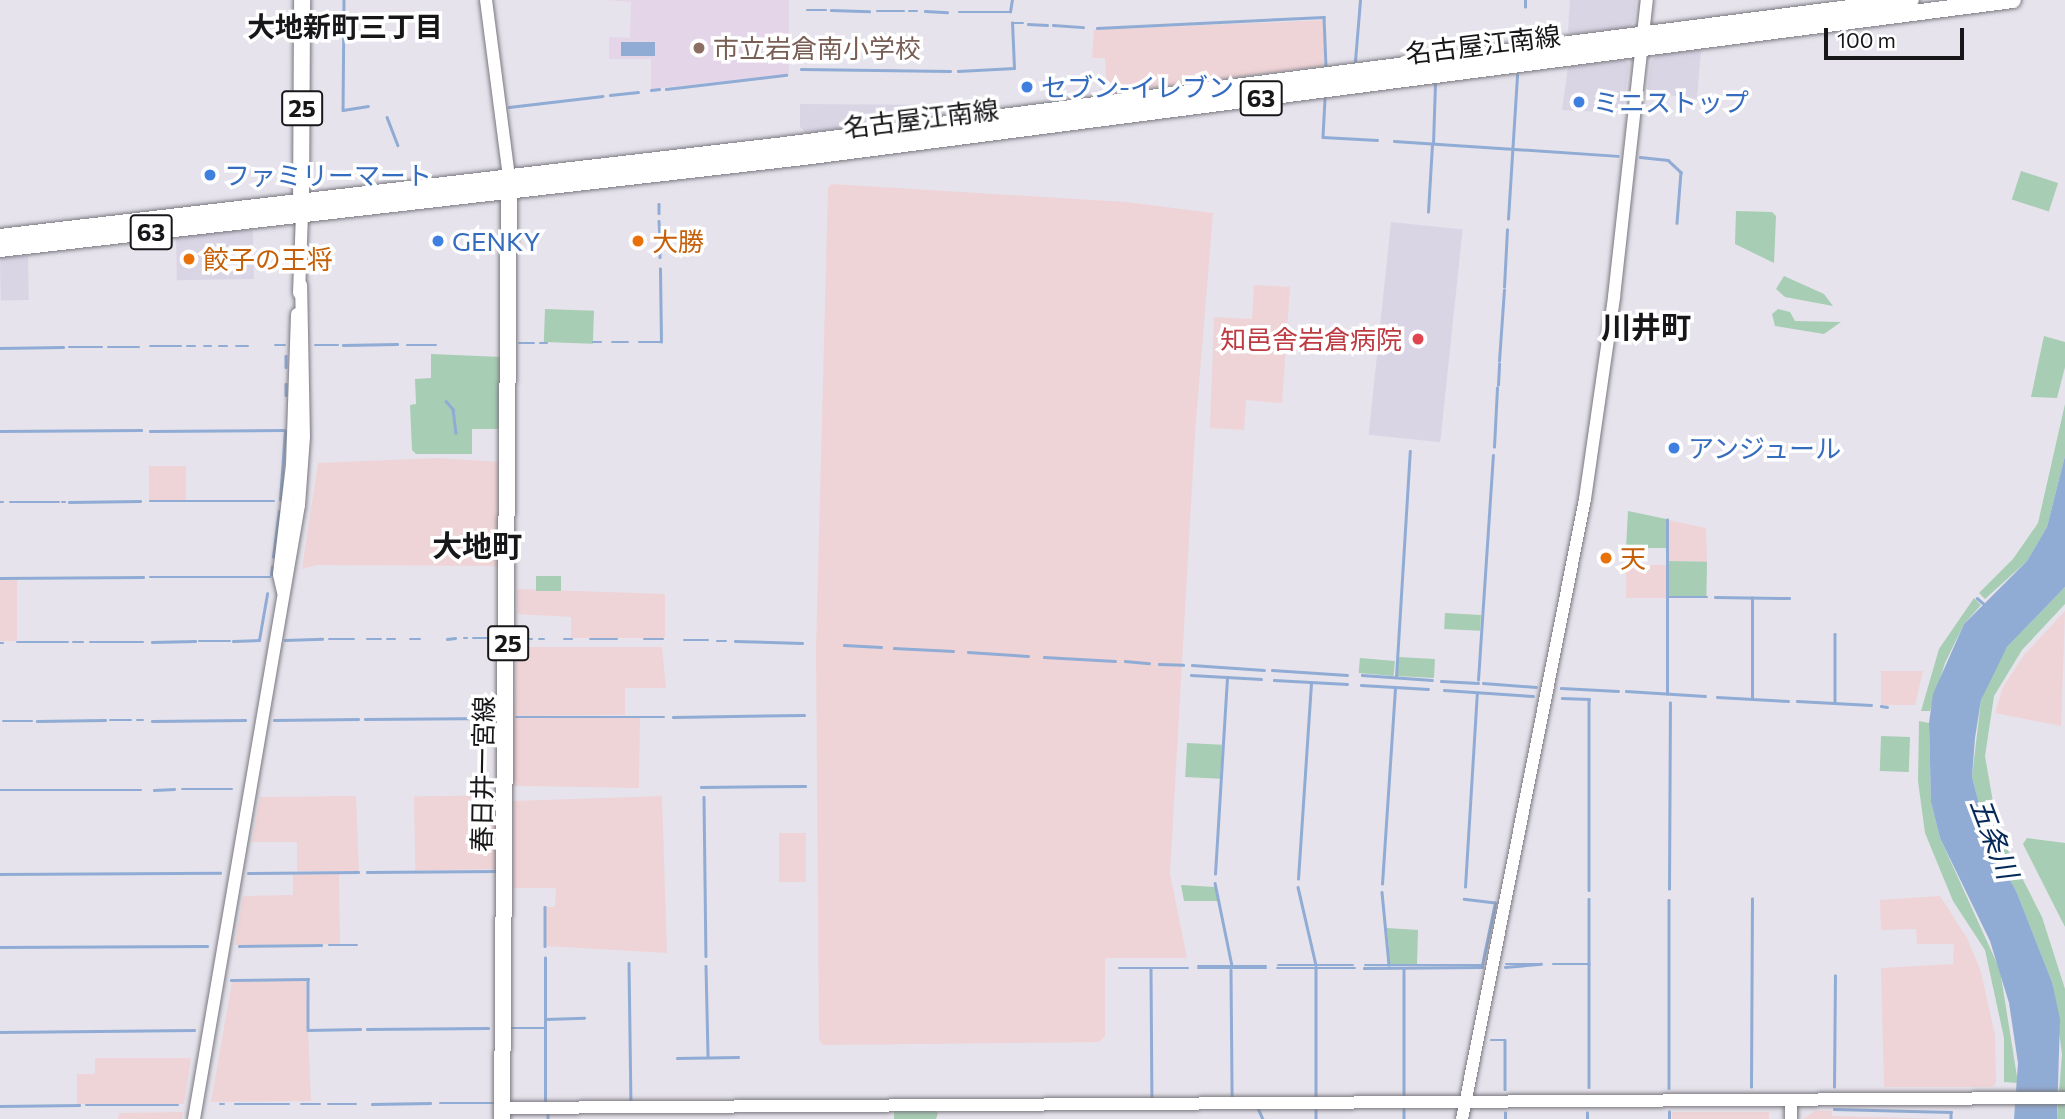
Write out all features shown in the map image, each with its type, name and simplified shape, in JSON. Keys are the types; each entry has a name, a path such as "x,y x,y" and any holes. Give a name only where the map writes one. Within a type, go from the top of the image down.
{"main road":[{"name":"25","path":"301,208 302,0"},
{"name":"名古屋江南線","path":"0,237 301,208 509,184 804,158 1642,42 1911,0"},
{"name":"名古屋江南線","path":"1642,42 2013,0"},
{"name":"春日井一宮線","path":"503,1114 509,184"},
{"name":"名古屋江南線","path":"0,249 301,208"}],"street":[{"path":"486,0 509,184"},
{"path":"1462,1119 1586,499 1614,297 1647,0"},
{"path":"194,1119 284,599 279,574 291,478 301,285 301,208"},
{"path":"503,1114 1466,1102 2065,1098"},
{"path":"1791,1100 1791,1119"}],"shaded area":[{"name":"市立岩倉南小学校","path":"609,0 789,0 789,74 651,89 651,59 609,59 609,37 630,38 631,2"},
{"path":"1570,0 1636,0 1634,22 1629,27 1571,34 1568,31"},
{"path":"1325,20 1324,66 1107,93 1105,58 1092,58 1094,30"},
{"path":"1701,50 1697,99 1647,92 1651,61 1658,55"},
{"path":"1624,60 1629,64 1623,113 1562,110 1568,67"},
{"path":"800,104 950,105 950,114 806,133 800,127"},
{"path":"831,184 1126,202 1213,213 1195,434 1170,874 1187,958 1105,958 1105,1036 1099,1042 823,1045 819,1041 816,649 828,188"},
{"name":"知邑舎岩倉病院","path":"1391,222 1463,230 1440,442 1369,435"},
{"path":"253,230 254,279 177,280 176,231"},
{"path":"0,256 28,256 29,300 1,300"},
{"path":"1254,285 1290,287 1282,403 1246,400 1244,430 1210,428 1214,317 1252,319"},
{"path":"438,458 500,462 503,566 317,565 302,569 318,463"},
{"path":"149,466 186,466 186,501 149,501"},
{"path":"1668,520 1706,528 1707,562 1668,561"},
{"path":"1626,565 1666,565 1666,598 1626,598"},
{"path":"0,580 17,580 17,641 0,641"},
{"path":"517,589 665,594 665,638 571,638 571,617 517,614"},
{"path":"2065,611 2061,726 1995,713 2003,687 2024,655"},
{"path":"517,647 662,647 666,688 625,688 625,715 514,716"},
{"path":"1881,671 1923,671 1915,705 1881,705"},
{"path":"514,716 640,718 639,788 513,786"},
{"path":"498,795 499,869 415,870 414,796"},
{"path":"356,796 359,871 297,871 297,842 252,842 260,797"},
{"path":"662,796 667,953 546,946 546,907 555,907 556,888 513,888 513,801"},
{"path":"779,833 806,833 806,882 779,882"},
{"path":"293,874 339,874 340,944 235,945 243,896 293,895"},
{"path":"1940,896 1967,938 1981,972 1995,1035 1996,1083 1992,1087 1884,1087 1881,968 1953,964 1954,944 1917,944 1916,929 1881,930 1880,900"},
{"path":"306,981 311,1101 211,1102 232,982"},
{"path":"95,1058 191,1058 184,1104 77,1104 77,1074 95,1074"},
{"path":"1815,1111 1832,1111 1832,1116 1948,1119 1803,1119"},
{"path":"183,1112 182,1119 118,1119 119,1113"},
{"path":"1672,1112 1769,1112 1769,1119 1672,1119"}],"green space":[{"path":"2021,171 2058,183 2049,212 2012,200"},
{"path":"1736,211 1772,212 1776,216 1774,263 1735,244"},
{"path":"1784,276 1824,294 1833,306 1785,297 1776,289"},
{"path":"545,309 594,311 593,344 544,342"},
{"path":"1778,309 1790,312 1795,321 1841,322 1824,334 1775,326 1772,314"},
{"path":"2044,336 2065,342 2065,367 2057,398 2031,397"},
{"path":"431,354 502,357 503,429 472,429 472,454 416,454 412,450 410,405 416,404 415,379 431,378"},
{"path":"2065,404 2065,456 2047,527 2027,561 1985,599 1979,593 2013,559 2038,523"},
{"path":"1628,511 1666,519 1666,548 1626,548"},
{"path":"1668,561 1707,562 1706,597 1667,596"},
{"path":"536,576 561,576 561,591 536,591"},
{"path":"2065,587 2065,604 2022,650 1994,696 1985,756 1998,831 2042,917 2065,989 2065,1119 2057,1119 2062,1054 2052,982 2017,893 1988,838 1972,777 1981,700 1991,675 2007,647"},
{"path":"1974,598 1981,605 1964,624 1945,663 1930,711 1921,711 1939,649"},
{"path":"1445,613 1481,615 1480,631 1444,629"},
{"path":"1398,657 1435,659 1434,678 1397,676"},
{"path":"1360,658 1395,661 1394,676 1359,673"},
{"path":"1919,721 1929,723 1931,802 1940,838 2000,970 2018,1083 2004,1082 2004,1038 1985,950 1953,901 1925,833 1918,781"},
{"path":"1881,736 1910,737 1909,772 1880,771"},
{"path":"1187,743 1222,745 1220,779 1185,777"},
{"path":"2027,838 2065,843 2065,927 2023,844"},
{"path":"1181,885 1215,887 1218,901 1184,901"},
{"path":"1387,928 1418,930 1417,964 1390,964"},
{"path":"894,1110 935,1110 938,1113 936,1119 894,1119"}],"water":[{"path":"621,42 655,42 655,56 621,56"},
{"path":"2065,456 2065,587 2007,647 1981,700 1972,777 1988,838 2017,893 2052,982 2060,1019 2057,1119 2014,1119 2018,1063 2009,1003 1990,941 1940,838 1931,802 1929,723 1933,694 1964,624 2027,561 2047,527"}],"waterway":[{"path":"344,0 343,110 368,106"},
{"path":"959,12 1010,12 1012,0"},
{"path":"1355,61 1360,0"},
{"path":"1525,0 1525,7"},
{"path":"807,10 826,10"},
{"path":"831,10 869,11"},
{"path":"877,11 904,11"},
{"path":"909,11 917,11"},
{"path":"925,11 947,12"},
{"path":"1097,28 1324,17 1326,66"},
{"path":"958,71 1014,68 1012,23 1023,23"},
{"path":"1028,24 1047,25"},
{"path":"1053,25 1083,27"},
{"path":"801,69 950,71"},
{"path":"666,89 786,75"},
{"path":"1508,219 1517,75"},
{"path":"1433,144 1435,85"},
{"path":"651,90 659,89"},
{"path":"610,95 638,92"},
{"path":"509,107 602,96"},
{"path":"1325,99 1323,137 1377,140"},
{"path":"387,117 398,145"},
{"path":"1394,141 1617,156"},
{"path":"1428,212 1432,145"},
{"path":"1640,157 1668,160 1681,172 1677,223"},
{"path":"659,204 659,213"},
{"path":"659,221 660,242"},
{"path":"1504,287 1507,230"},
{"path":"660,250 660,257"},
{"path":"639,342 661,342 660,269"},
{"path":"1499,361 1504,290"},
{"path":"593,342 601,342"},
{"path":"612,342 628,342"},
{"path":"519,343 534,343"},
{"path":"540,343 547,343"},
{"path":"343,345 397,344"},
{"path":"275,345 285,345"},
{"path":"315,345 338,345"},
{"path":"407,345 436,345"},
{"path":"150,346 181,346"},
{"path":"187,346 195,346"},
{"path":"204,346 211,346"},
{"path":"219,346 227,346"},
{"path":"236,346 248,346"},
{"path":"0,348 63,347"},
{"path":"69,347 102,347"},
{"path":"108,347 139,347"},
{"path":"286,356 286,367"},
{"path":"1498,385 1499,364"},
{"path":"286,384 286,395"},
{"path":"1494,447 1497,388"},
{"path":"446,401 453,409 456,433"},
{"path":"0,431 141,430"},
{"path":"150,431 284,430"},
{"path":"280,500 285,431"},
{"path":"1396,677 1410,451"},
{"path":"1478,680 1493,456"},
{"path":"69,502 140,501"},
{"path":"150,501 274,501"},
{"path":"10,502 59,502"},
{"path":"273,557 279,511"},
{"path":"1667,520 1667,694"},
{"path":"271,575 272,567"},
{"path":"0,578 143,577"},
{"path":"150,577 270,577"},
{"path":"233,641 259,640 267,594"},
{"path":"1667,597 1707,597"},
{"path":"1715,597 1789,598"},
{"path":"1752,598 1752,699"},
{"path":"1977,598 1985,605"},
{"path":"1835,634 1835,703"},
{"path":"447,639 455,638"},
{"path":"473,638 501,638"},
{"path":"285,640 322,639"},
{"path":"329,639 354,639"},
{"path":"367,639 381,639"},
{"path":"387,639 395,639"},
{"path":"410,639 420,639"},
{"path":"520,639 532,639"},
{"path":"539,639 544,639"},
{"path":"564,639 572,639"},
{"path":"590,639 617,639"},
{"path":"644,639 663,639"},
{"path":"684,640 708,640"},
{"path":"152,642 195,641"},
{"path":"199,641 230,641"},
{"path":"717,641 726,641"},
{"path":"735,641 802,643"},
{"path":"17,642 68,642"},
{"path":"73,642 83,642"},
{"path":"90,642 143,642"},
{"path":"844,645 881,647"},
{"path":"894,648 953,651"},
{"path":"968,652 1028,656"},
{"path":"1044,657 1115,661"},
{"path":"1125,661 1149,663"},
{"path":"1159,664 1183,665"},
{"path":"1192,665 1264,670"},
{"path":"1272,670 1347,675"},
{"path":"1191,675 1261,679"},
{"path":"1362,675 1432,680"},
{"path":"1215,874 1227,677"},
{"path":"1274,680 1347,684"},
{"path":"1441,681 1478,683"},
{"path":"1298,879 1311,682"},
{"path":"1483,683 1536,687"},
{"path":"1361,685 1428,689"},
{"path":"1382,884 1395,687"},
{"path":"1561,688 1618,691"},
{"path":"1444,690 1533,696"},
{"path":"1626,691 1705,696"},
{"path":"1465,887 1477,693"},
{"path":"1717,697 1788,701"},
{"path":"1562,698 1589,699 1589,890"},
{"path":"1797,701 1871,705"},
{"path":"1669,889 1670,703"},
{"path":"1881,706 1887,707"},
{"path":"673,717 804,715"},
{"path":"516,717 664,717"},
{"path":"365,719 498,718"},
{"path":"274,720 358,719"},
{"path":"37,721 105,720"},
{"path":"110,720 131,720"},
{"path":"137,720 143,720"},
{"path":"152,721 245,720"},
{"path":"3,721 32,721"},
{"path":"701,787 805,786"},
{"path":"154,790 174,789"},
{"path":"182,789 232,789"},
{"path":"0,790 141,790"},
{"path":"704,797 706,956"},
{"path":"367,872 497,871"},
{"path":"248,873 358,872"},
{"path":"0,874 220,873"},
{"path":"1215,883 1232,966"},
{"path":"1298,887 1316,965"},
{"path":"1382,892 1389,965"},
{"path":"1365,965 1482,965 1495,903 1464,899"},
{"path":"1589,899 1589,964"},
{"path":"1751,1087 1752,899"},
{"path":"1669,900 1669,1088"},
{"path":"545,907 545,946"},
{"path":"239,946 321,945"},
{"path":"329,945 357,945"},
{"path":"0,947 207,946"},
{"path":"545,958 545,1102"},
{"path":"629,963 631,1102"},
{"path":"1506,964 1541,964"},
{"path":"1505,967 1541,964"},
{"path":"1553,964 1589,964 1589,1087"},
{"path":"1278,965 1353,965"},
{"path":"706,966 708,1057"},
{"path":"1198,966 1266,966"},
{"path":"1364,968 1482,967"},
{"path":"1119,968 1188,968"},
{"path":"1151,968 1152,1098"},
{"path":"1198,968 1266,968"},
{"path":"1277,968 1355,968"},
{"path":"1316,968 1316,1096"},
{"path":"1404,968 1404,1095"},
{"path":"1231,970 1232,1096"},
{"path":"1834,1087 1835,976"},
{"path":"231,980 308,979 308,1030 360,1029"},
{"path":"546,1019 584,1018"},
{"path":"367,1029 488,1028"},
{"path":"511,1028 546,1028"},
{"path":"0,1032 194,1030"},
{"path":"1491,1040 1505,1040 1505,1089"},
{"path":"677,1058 738,1057"},
{"path":"372,1104 430,1103"},
{"path":"440,1103 495,1103"},
{"path":"235,1104 289,1104"},
{"path":"301,1104 320,1104"},
{"path":"328,1104 356,1104"},
{"path":"0,1106 79,1105"},
{"path":"86,1105 178,1105"},
{"path":"1258,1108 1263,1119"},
{"path":"1316,1109 1316,1119"},
{"path":"1404,1109 1404,1119"},
{"path":"1834,1109 1951,1112 1951,1119"},
{"path":"1669,1112 1669,1119"},
{"path":"1505,1113 1505,1119"},
{"path":"1587,1113 1587,1119"},
{"path":"548,1114 548,1119"}],"place":[{"name":"市立岩倉南小学校","path":"699,48"},
{"name":"セブン-イレブン","path":"1027,87"},
{"name":"ミニストップ","path":"1579,102"},
{"name":"ファミリーマート","path":"210,175"},
{"name":"GENKY","path":"438,241"},
{"name":"大勝","path":"638,241"},
{"name":"餃子の王将","path":"189,259"},
{"name":"知邑舎岩倉病院","path":"1418,339"},
{"name":"アンジュール","path":"1674,448"},
{"name":"天","path":"1606,558"}],"district":[{"name":"大地新町三丁目","path":"345,26"},
{"name":"川井町","path":"1646,326"},
{"name":"大地町","path":"477,545"}],"water label":[{"name":"五条川","path":"1995,838"}]}
